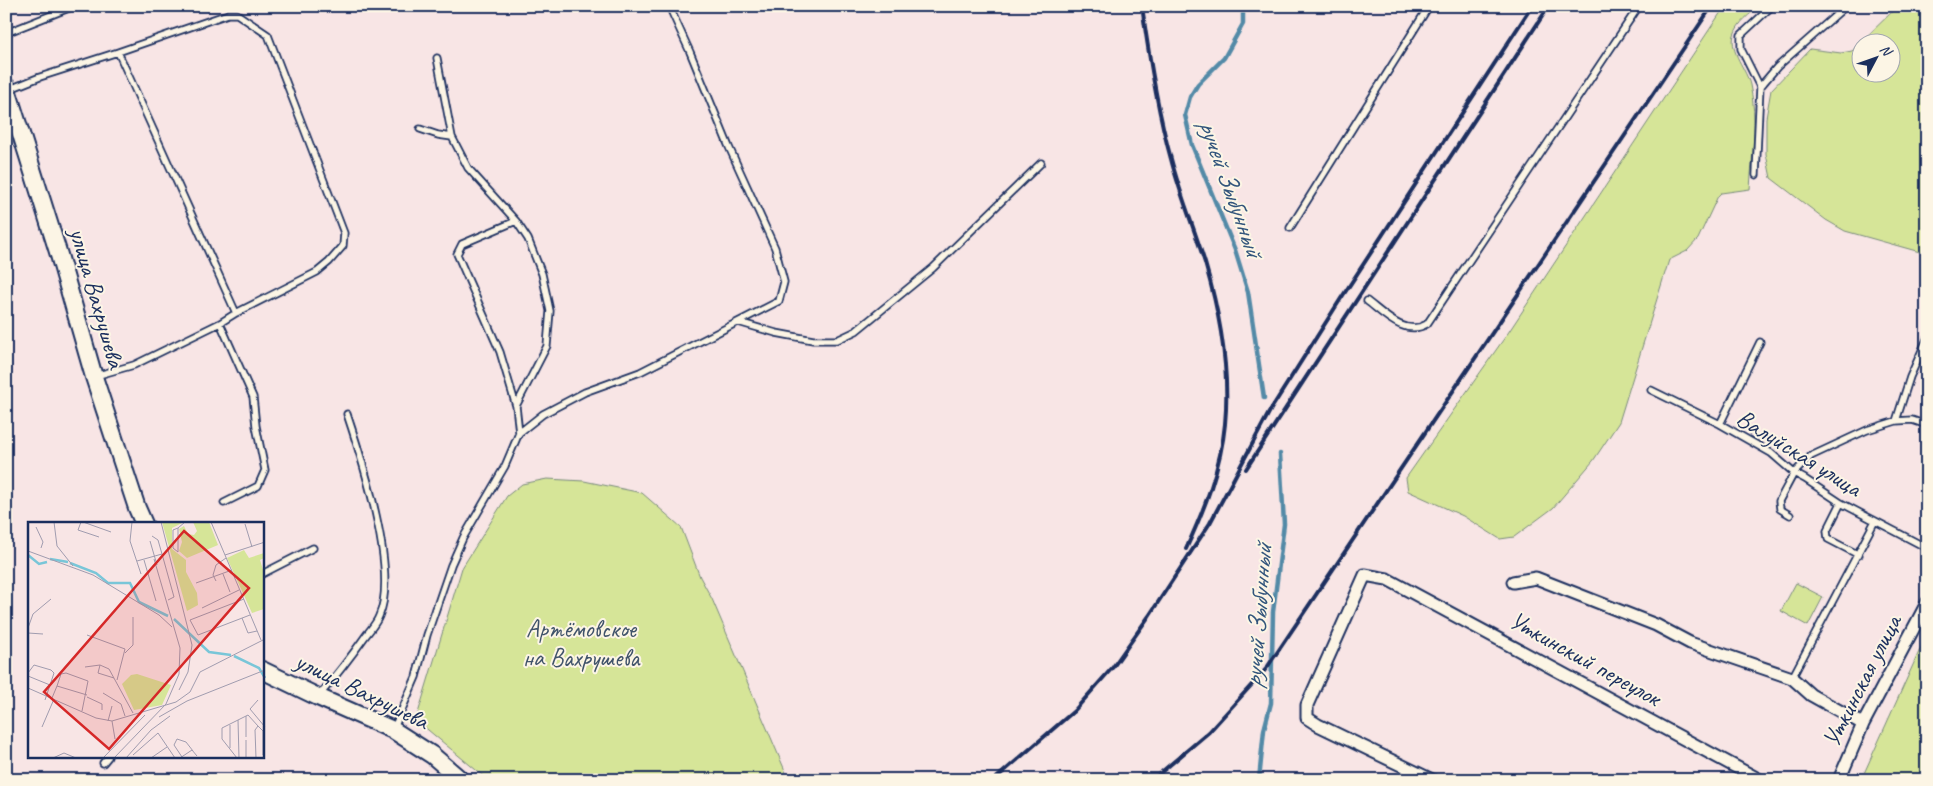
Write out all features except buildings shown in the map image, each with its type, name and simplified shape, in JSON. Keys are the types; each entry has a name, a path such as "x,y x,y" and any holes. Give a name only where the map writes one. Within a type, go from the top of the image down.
{"main road":[{"name":"улица Вахрушева","path":"7,88 10,109 59,254 94,376 143,522"},
{"name":"улица Вахрушева","path":"264,671 393,730 432,755 461,780"}],"street":[{"name":"Уткинский переулок","path":"1432,780 1307,718 1307,705 1366,575 1387,579 1760,780"},
{"path":"1513,582 1536,578 1656,625 1690,644 1792,678 1811,695 1863,724"},
{"name":"Уткинская улица","path":"1839,780 1863,724 1927,603"}],"lane":[{"path":"6,33 74,6"},
{"path":"519,433 544,414 585,392 640,372 779,301 784,282 775,248 729,147 669,6"},
{"path":"1290,228 1429,6"},
{"path":"1366,301 1402,327 1419,328 1427,324 1639,6"},
{"path":"1756,175 1760,87 1741,49 1740,36 1772,6"},
{"path":"1760,87 1777,67 1846,6"},
{"path":"7,88 228,14 237,14 268,35 344,233 343,246 317,272 220,323 134,365 94,376"},
{"path":"118,52 236,313"},
{"path":"437,58 452,137 468,168 516,221 528,238 542,274 550,311 547,346 516,406"},
{"path":"420,129 438,136 452,137"},
{"path":"738,322 776,333 813,340 837,340 856,331 933,268 1041,163"},
{"path":"393,730 416,677 427,635 451,565 464,538 505,466 519,433 516,406 500,352 457,254 462,244 516,221"},
{"path":"220,323 252,397 265,470 258,486 224,503"},
{"path":"1896,421 1910,377 1927,339"},
{"path":"1720,424 1760,342"},
{"name":"Валуйская улица","path":"1651,390 1720,424 1771,453 1794,473 1805,478 1841,503 1927,548"},
{"path":"318,697 380,616 384,599 381,545 369,482 347,414"},
{"path":"1790,515 1780,509 1780,502 1794,473 1811,456 1867,430 1896,421 1912,420 1927,425"},
{"path":"1841,503 1828,531 1828,539 1859,554"},
{"path":"1792,678 1875,521"},
{"path":"264,573 313,548"},
{"path":"103,764 107,758"}],"green space":[{"path":"1725,6 1760,6 1738,26 1733,41 1736,54 1750,85 1754,111 1750,189 1721,193 1698,239 1687,251 1669,260 1619,422 1593,461 1553,508 1514,537 1500,539 1463,516 1408,491 1406,478 1508,333"},
{"path":"1898,6 1927,6 1927,254 1845,231 1826,220 1771,178 1766,154 1766,118 1771,90 1810,49 1841,53 1850,51 1850,82 1900,82 1900,32 1871,32"},
{"name":"Артёмовское на Вахрушева","path":"547,479 584,481 642,493 681,527 700,577 712,599 789,780 488,780 416,720 462,568 507,496 522,484"},
{"path":"1796,583 1823,597 1808,626 1781,611"},
{"path":"1927,634 1927,780 1861,780"}],"waterway":[{"name":"ручей Зыбунный","path":"1243,6 1243,24 1224,58 1198,84 1190,97 1185,115 1192,145 1235,250 1248,292 1264,398"},
{"name":"ручей Зыбунный","path":"1259,780 1264,730 1271,703 1273,612 1284,524 1280,454"}],"railway":[{"path":"1142,6 1166,140 1205,263 1215,302 1225,363 1225,424 1220,456 1205,504 1186,549"},
{"path":"994,780 1074,711 1113,667 1149,616 1210,523 1271,409 1532,6"},
{"path":"1246,469 1549,6"},
{"path":"1152,780 1209,732 1266,669 1712,6"}]}
